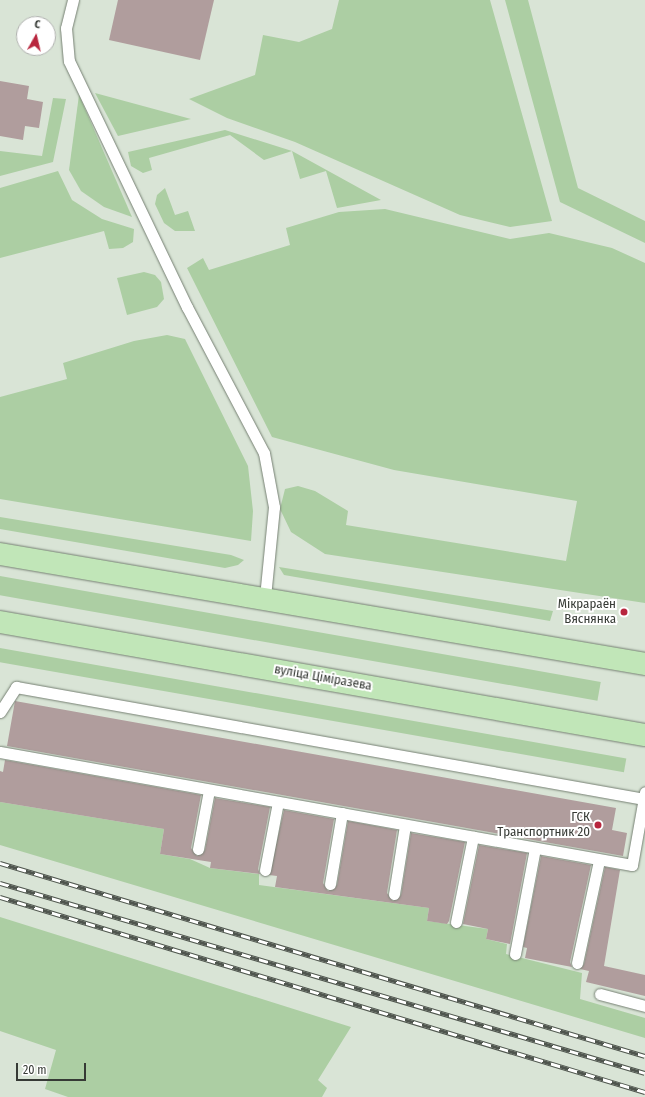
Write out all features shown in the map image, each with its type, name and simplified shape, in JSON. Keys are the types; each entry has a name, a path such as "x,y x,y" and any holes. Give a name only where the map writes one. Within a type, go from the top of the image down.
{"main road":[{"path":"0,554 265,597 645,664"},
{"name":"вуліца Ціміразева","path":"0,622 645,735"}],"lane":[{"path":"73,0 66,28 68,61 187,307 264,453 274,507 265,597"},
{"path":"0,712 16,687 644,796 632,866 0,752"},
{"path":"198,849 209,790"},
{"path":"265,870 278,802"},
{"path":"330,884 342,813"},
{"path":"394,894 405,825"},
{"path":"456,922 474,837"},
{"path":"515,954 535,848"},
{"path":"577,963 599,860"},
{"path":"600,994 645,1006"}],"green space":[{"path":"339,0 490,0 552,221 510,227 460,215 295,142 227,118 189,99 255,75 263,35 299,42 332,29"},
{"path":"505,0 528,0 578,188 645,221 645,243 560,202"},
{"path":"95,93 191,119 118,136"},
{"path":"79,95 132,217 104,207 81,191 69,170"},
{"path":"53,98 66,99 53,162 0,176 0,151 42,156"},
{"path":"225,130 292,151 264,160 230,135 149,158 152,170 143,173 131,166 128,152"},
{"path":"292,151 381,200 337,208 326,171 300,179"},
{"path":"58,171 72,200 102,219 134,229 133,242 123,248 109,249 104,231 0,258 0,188"},
{"path":"165,188 175,215 188,211 195,231 175,231 164,223 155,204 157,195"},
{"path":"385,209 510,239 549,233 612,248 645,263 645,603 325,554 291,532 280,509 285,489 298,486 315,491 348,511 346,525 566,561 577,501 394,470 272,437 187,268 203,258 209,270 290,245 286,228 339,212"},
{"path":"144,272 155,275 161,282 164,299 157,307 127,315 117,278"},
{"path":"167,335 185,339 248,466 253,511 251,541 0,499 0,397 67,379 63,363 134,341"},
{"path":"0,517 231,555 244,560 238,565 225,568 0,529"},
{"path":"279,567 553,611 550,621 284,575"},
{"path":"0,576 601,682 597,701 0,595"},
{"path":"0,648 626,758 624,772 0,662"},
{"path":"0,802 164,829 160,854 190,859 210,868 259,874 259,885 429,908 427,921 488,929 486,939 507,944 506,954 582,973 580,999 645,1018 645,1038 0,845"},
{"path":"0,917 351,1027 318,1080 327,1088 322,1097 68,1097 45,1089 56,1050 0,1031"}],"building":[{"path":"118,0 214,0 200,60 109,40"},
{"path":"0,81 29,86 27,99 43,102 39,128 25,126 23,140 0,136"},
{"path":"15,701 616,808 612,830 627,833 623,856 7,746"},
{"path":"5,760 201,795 191,848 197,856 205,850 215,798 270,807 258,869 260,874 210,868 211,862 160,854 164,829 0,802 0,771 3,772"},
{"path":"284,810 334,819 323,883 328,891 337,885 348,821 397,830 387,893 393,901 401,895 411,833 465,842 449,921 447,924 427,921 429,908 275,887 277,876 269,875"},
{"path":"479,845 527,853 510,944 486,939 488,929 463,924"},
{"path":"541,856 591,865 570,962 572,967 525,958 527,948 523,947"},
{"path":"605,867 620,870 604,966 645,975 645,996 586,982 589,971 580,969 584,964"}],"railway":[{"path":"0,863 645,1056"},
{"path":"0,883 645,1073"},
{"path":"0,897 645,1092"}],"place":[{"name":"Мікрараён Вяснянка","path":"624,612"},
{"name":"ГСК Транспортник 20","path":"598,825"}]}
